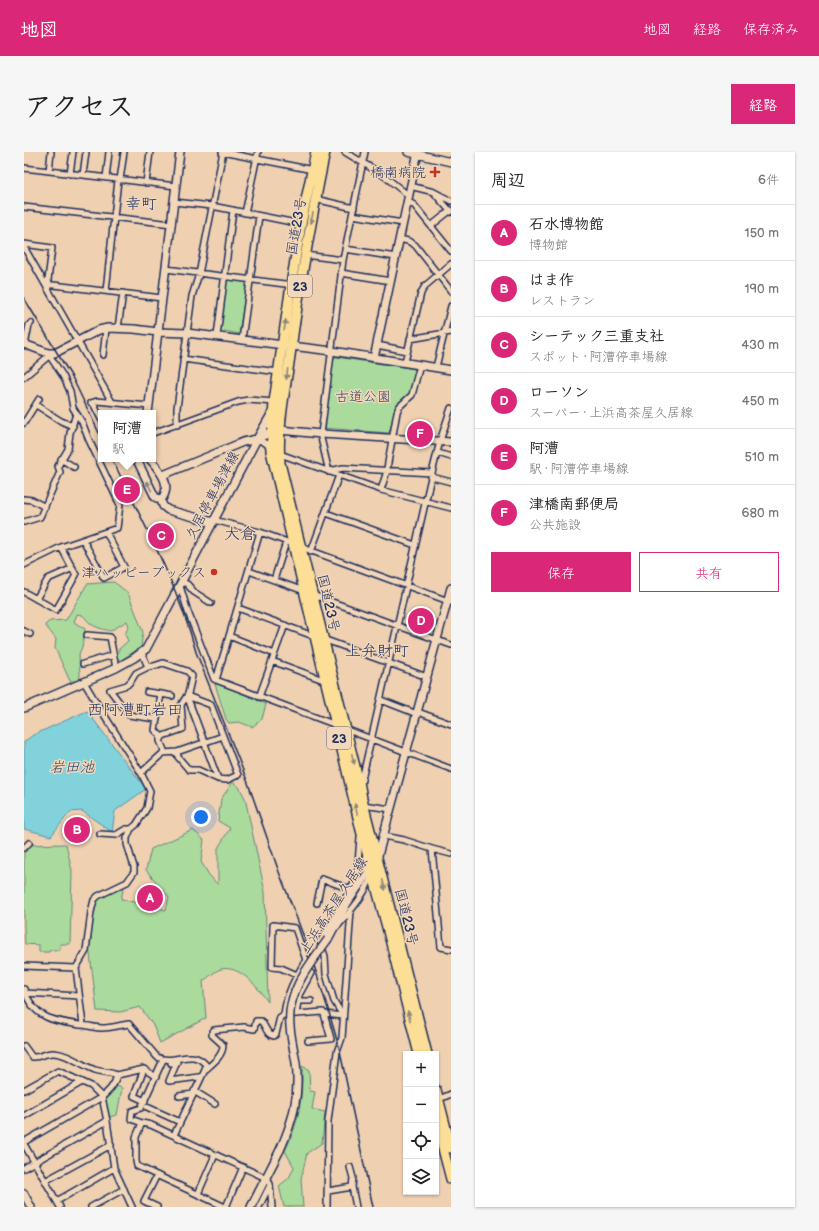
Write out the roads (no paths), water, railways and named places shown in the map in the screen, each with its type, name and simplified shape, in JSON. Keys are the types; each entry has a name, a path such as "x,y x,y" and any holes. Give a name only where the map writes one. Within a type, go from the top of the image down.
{"highway":[{"name":"国道23号","path":"316,152 301,224 296,286 276,431 275,453 280,463 294,545 309,593 341,727 361,830 376,869 426,1051"},
{"name":"国道23号","path":"296,286 305,255 325,152"},
{"name":"国道23号","path":"276,431 273,406 278,372 287,345"},
{"name":"国道23号","path":"319,638 326,681 360,787 363,805 378,859 376,869 379,895 418,1051"},
{"path":"439,1107 451,1148"},
{"path":"436,1123 451,1179"}],"main road":[{"path":"149,409 180,152"},
{"path":"408,152 418,153 451,162"},
{"path":"374,358 418,153"},
{"path":"24,344 51,354 57,353 78,341 106,329 134,328 158,332 217,336 287,345 451,370"},
{"name":"久居停車場津線","path":"24,708 116,668 142,653 149,644 181,584 273,406"},
{"path":"163,475 243,442 257,439 276,431 451,442"},
{"path":"138,462 155,497 161,500 163,506 168,510 213,521"},
{"path":"152,462 163,475 166,482 164,497 161,500"},
{"name":"上浜高茶屋久居線","path":"378,859 437,639 449,602 451,588"},
{"name":"上浜高茶屋久居線","path":"251,1207 268,1181 289,1131 296,1100 296,1065 290,1020 291,1004 296,988 330,936 346,905 376,869"},
{"path":"24,1194 32,1207"}],"street":[{"path":"49,171 51,152"},
{"path":"70,174 72,152"},
{"path":"83,175 86,152"},
{"path":"106,178 110,152"},
{"path":"106,291 119,180 124,152"},
{"path":"146,182 150,152"},
{"path":"177,425 177,408 192,296 199,274 222,152 313,170"},
{"path":"245,213 258,152"},
{"path":"345,152 383,175 408,198 451,251"},
{"path":"329,472 321,434 343,260 364,163 365,152"},
{"path":"24,168 176,186"},
{"path":"410,186 434,192 451,201"},
{"path":"431,226 451,211 434,192"},
{"path":"315,199 354,208"},
{"path":"174,202 212,206 301,224"},
{"path":"24,207 172,224"},
{"path":"217,336 233,210"},
{"path":"352,215 402,223"},
{"path":"242,340 258,216"},
{"path":"400,239 415,245 451,291"},
{"path":"24,244 52,248 47,285"},
{"path":"24,247 47,285 112,402"},
{"path":"345,249 396,257"},
{"path":"305,255 343,260"},
{"path":"405,362 421,293 426,286 451,264"},
{"path":"166,269 296,286"},
{"path":"341,273 391,281"},
{"path":"47,285 162,298"},
{"path":"118,328 123,293"},
{"path":"436,367 451,306"},
{"path":"24,344 29,324 31,323"},
{"path":"103,355 106,329"},
{"path":"410,339 451,332"},
{"path":"377,345 407,351"},
{"path":"24,377 51,354 51,358 63,376 70,391 73,408 82,422 98,459"},
{"path":"183,359 278,372"},
{"path":"381,490 397,412 399,407 412,395 420,365"},
{"path":"24,423 39,399"},
{"path":"156,432 238,402 248,400 273,406"},
{"path":"98,414 92,403 97,401 112,402 149,409"},
{"path":"36,405 61,421 73,426"},
{"path":"360,787 432,475 440,442 451,408"},
{"path":"24,522 40,517 45,507 60,472 58,466 68,448 76,414"},
{"path":"257,439 267,444 275,453 381,490 451,508"},
{"path":"438,453 451,456"},
{"path":"62,459 74,467"},
{"path":"24,565 61,547 117,528 120,505 99,462"},
{"path":"329,472 343,468 386,470 432,475 451,482"},
{"path":"311,552 339,475"},
{"path":"24,499 32,500 45,507"},
{"path":"326,513 416,545"},
{"path":"213,521 260,532 449,602"},
{"path":"83,540 104,578 124,567 106,532"},
{"path":"216,680 260,532"},
{"path":"274,580 294,545"},
{"path":"24,592 56,610 76,575 61,547"},
{"path":"36,599 48,579 73,568"},
{"path":"249,571 451,645"},
{"path":"211,603 194,592 187,584 181,584 203,651 214,679 407,751 451,769"},
{"path":"238,608 427,677"},
{"path":"259,697 285,625"},
{"path":"24,631 30,634"},
{"path":"87,635 110,637 116,668"},
{"path":"229,636 274,655"},
{"path":"142,653 148,666"},
{"path":"83,664 113,655"},
{"path":"272,661 326,681"},
{"path":"156,719 129,715 110,690 127,685 136,673 148,666 163,663 187,671 192,676 186,696 182,701 180,708 183,729 163,736 160,741"},
{"path":"83,1025 76,968 86,951 90,912 95,898 126,882 134,872 127,844 127,838 147,808 149,796 148,787 141,773 84,682"},
{"path":"147,692 172,696"},
{"path":"161,694 155,730 160,735 160,741 164,750 163,753"},
{"path":"177,752 178,757 189,770 198,770 218,779 227,780 238,775 211,705 186,696"},
{"path":"186,696 218,779"},
{"path":"380,700 451,724"},
{"path":"141,773 163,753 177,752 223,736"},
{"path":"363,805 392,809"},
{"path":"100,834 116,835 126,829 131,830"},
{"path":"343,1016 334,1001 326,974 325,956 320,942 357,878 361,830"},
{"path":"384,836 404,840 451,854"},
{"path":"24,848 29,843"},
{"path":"432,849 441,947 451,949"},
{"path":"330,936 351,910 364,891 376,869 358,867"},
{"path":"317,903 322,879 350,889"},
{"path":"364,891 370,890 379,895"},
{"path":"327,1207 327,1134 329,1107 337,1052 342,1038 351,910"},
{"path":"284,1015 288,994 306,960 295,928 273,925 272,968 281,968 297,975"},
{"path":"24,966 76,968"},
{"path":"296,1014 299,995 311,973"},
{"path":"25,991 79,996"},
{"path":"25,991 33,1007 44,1016 52,1020 101,1028 129,1024 157,1057 165,1062 177,1062 169,1081 201,1078"},
{"path":"297,1001 311,1001"},
{"path":"205,1070 213,1064 222,1052 223,1045 212,1035 214,1030 244,1027 254,1030 256,1021 261,1021 268,1032 274,1036 276,1034 280,1017 284,1015 323,1012 324,1014 343,1016"},
{"path":"308,1041 331,1039 324,1014"},
{"path":"24,1046 32,1057 37,1057 50,1052 58,1053 94,1070 117,1075 144,1070 156,1077"},
{"path":"174,1135 205,1070 206,1065 200,1058 192,1057 165,1062 156,1077 142,1108 132,1111 131,1117 134,1121 151,1125 244,1167 268,1181"},
{"path":"144,1070 134,1096 145,1101"},
{"path":"24,1090 58,1071 91,1086 102,1097 114,1168 132,1207"},
{"path":"60,1207 24,1143 102,1097 113,1086 117,1075"},
{"path":"24,1116 82,1082"},
{"path":"178,1096 194,1093 215,1104"},
{"path":"439,1099 451,1094"},
{"path":"147,1107 180,1122"},
{"path":"24,1168 107,1121"},
{"path":"142,1122 136,1137 136,1164 139,1167 225,1207 244,1167"},
{"path":"45,1182 111,1145"},
{"path":"198,1194 215,1155"},
{"path":"350,1167 356,1207"},
{"path":"57,1201 114,1168"},
{"path":"157,1175 144,1201 157,1207"},
{"path":"259,1207 268,1181"},
{"path":"268,1181 272,1207"},
{"path":"328,1191 352,1187"},
{"path":"91,1207 124,1189"}],"water":[{"name":"岩田池","path":"87,711 146,789 115,811 112,832 82,811 70,812 51,836 24,829 24,742 33,735"}],"railway":[{"path":"24,298 73,379 98,431"},
{"path":"113,462 159,554 180,602 196,652 248,783 279,872 309,950 339,1047 373,1207"}],"place":[{"name":"橋南病院","path":"435,172"},
{"name":"津橋南郵便局","path":"420,434"},
{"name":"阿漕","path":"127,490"},
{"name":"シーテック三重支社","path":"161,536"},
{"name":"津ハッピーブックス","path":"214,572"},
{"name":"ローソン","path":"421,621"},
{"name":"はま作","path":"77,830"},
{"name":"石水博物館","path":"150,898"}],"district":[{"name":"幸町","path":"141,203"},
{"name":"大倉","path":"240,533"},
{"name":"上弁財町","path":"377,650"},
{"name":"西阿漕町岩田","path":"135,709"}],"park label":[{"name":"古道公園","path":"363,396"}]}
